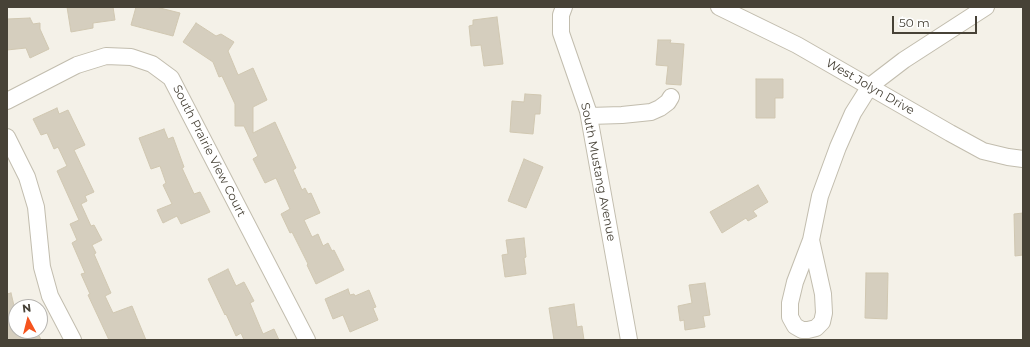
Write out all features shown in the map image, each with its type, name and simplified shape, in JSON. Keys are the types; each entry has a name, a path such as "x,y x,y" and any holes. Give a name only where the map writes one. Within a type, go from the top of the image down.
{"street":[{"name":"South Mustang Avenue","path":"564,7 561,15 561,33 589,116 629,340"},
{"name":"West Jolyn Drive","path":"719,7 797,45 950,133 983,150 1008,157 1023,159"},
{"path":"811,240 823,294 824,313 822,322 816,328 802,330 795,326 790,317 790,303 795,282 811,240 820,196 838,147 853,113 870,86 904,60 986,7"},
{"name":"South Prairie View Court","path":"7,101 77,65 106,56 131,57 152,64 171,78 308,340"},
{"path":"589,116 628,115 651,112 660,108 668,102 671,97"},
{"path":"7,137 28,177 36,207 42,267 50,296 73,340"}],"building":[{"path":"67,7 113,7 115,20 93,23 93,28 71,32"},
{"path":"136,7 156,7 180,13 173,36 131,25"},
{"path":"497,17 503,64 484,66 481,45 471,46 469,26 473,25 473,20"},
{"path":"30,18 33,24 40,23 40,29 49,49 30,58 26,48 7,50 7,19"},
{"path":"196,23 216,36 221,34 234,42 228,51 238,75 253,68 267,100 253,107 253,133 275,122 296,168 293,170 302,190 305,188 308,194 311,193 320,213 304,220 312,237 318,234 323,246 328,243 332,251 334,250 344,270 316,284 292,232 290,233 281,214 290,209 276,178 265,183 253,159 258,156 244,126 235,126 235,104 222,76 219,77 213,62 183,42"},
{"path":"658,40 671,40 670,43 684,44 681,85 666,84 668,66 656,65"},
{"path":"756,79 783,79 783,98 775,98 775,118 756,118"},
{"path":"525,94 541,95 540,114 535,114 533,134 510,132 512,101 524,102"},
{"path":"57,108 59,114 68,110 85,145 74,150 94,192 85,196 87,201 81,204 91,226 94,225 102,240 92,245 96,253 94,254 111,293 105,296 113,313 132,306 146,340 109,340 88,295 90,294 81,274 85,273 72,243 77,240 70,224 79,220 57,171 67,166 58,147 54,149 47,133 41,135 33,119"},
{"path":"164,129 168,139 173,137 184,167 182,168 194,194 200,192 210,212 181,224 177,216 163,223 157,210 172,204 163,185 166,183 160,166 151,169 139,138"},
{"path":"524,159 543,167 526,208 508,201"},
{"path":"758,185 768,202 753,211 757,216 748,221 746,218 722,233 710,212"},
{"path":"1023,213 1023,255 1015,256 1014,214"},
{"path":"524,238 526,274 505,277 502,255 508,254 506,240"},
{"path":"228,269 236,286 244,282 254,301 250,303 263,334 274,329 279,340 244,340 241,333 236,336 208,279"},
{"path":"866,273 888,273 887,319 865,318"},
{"path":"705,283 710,315 703,316 705,327 685,330 684,320 680,321 678,306 692,303 689,285"},
{"path":"348,289 350,295 354,294 355,296 369,290 376,307 373,308 378,320 350,332 343,315 333,319 325,299"},
{"path":"11,293 12,299 8,299 8,339 41,340 7,340 7,294"},
{"path":"574,304 577,327 582,326 584,340 554,340 549,308"}]}
